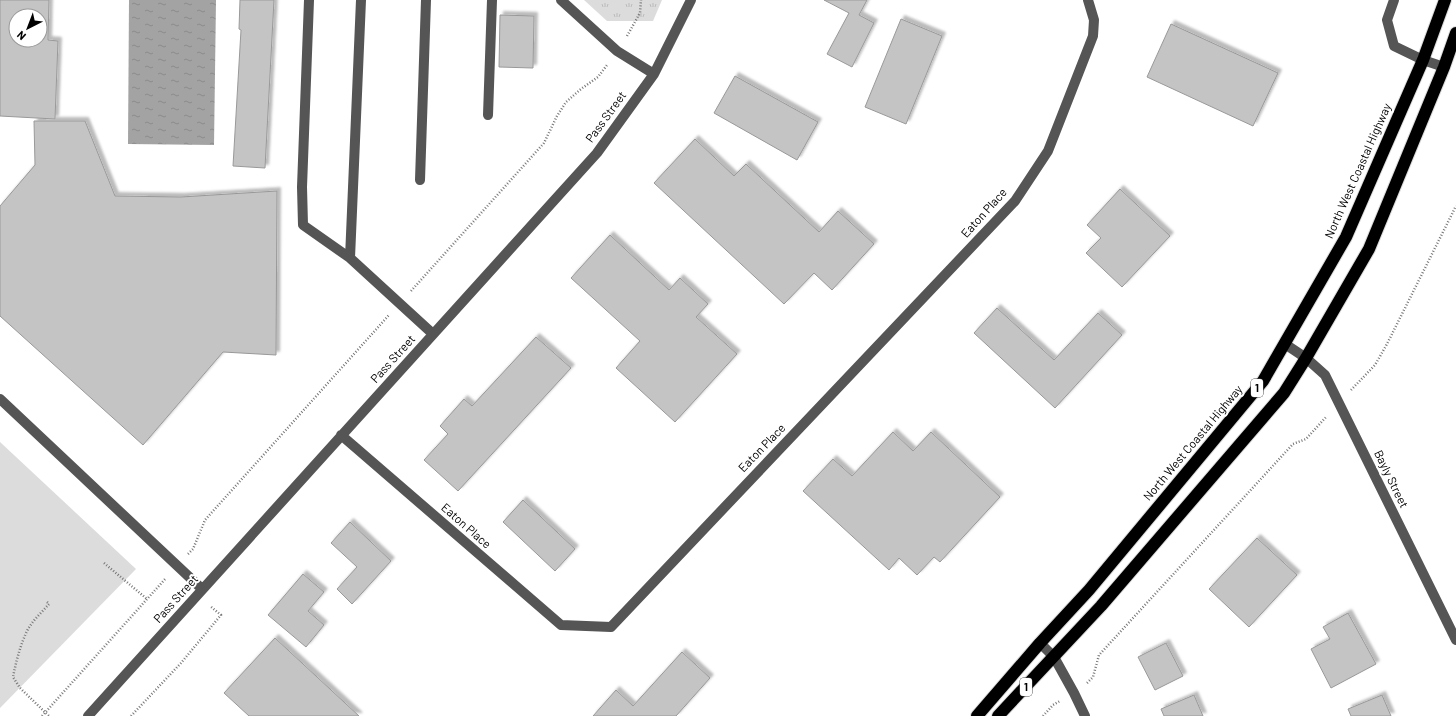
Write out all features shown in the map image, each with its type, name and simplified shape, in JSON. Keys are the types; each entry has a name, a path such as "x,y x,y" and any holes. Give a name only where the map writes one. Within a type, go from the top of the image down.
{"highway":[{"name":"North West Coastal Highway","path":"976,716 1089,590 1263,381 1346,237 1423,60 1445,0"},
{"name":"1","path":"998,716 1102,606 1284,393 1369,249 1444,67 1456,33"}],"street":[{"path":"309,0 302,187 303,225 350,258 433,334"},
{"path":"350,258 361,0"},
{"path":"420,180 426,0"},
{"path":"488,115 492,0"},
{"path":"561,0 617,51 654,74"},
{"name":"Pass Street","path":"88,716 597,153 654,74 691,0"},
{"name":"Eaton Place","path":"341,436 561,625 610,626 1015,201 1048,151 1093,36 1094,20 1088,0"},
{"path":"1394,0 1387,20 1394,46 1423,60 1444,67"},
{"name":"Bayly Street","path":"1285,344 1306,358 1325,376 1456,640"},
{"path":"0,399 202,589"},
{"path":"1040,643 1054,657 1085,716"}],"path":[{"path":"634,25 640,13 641,0"},
{"path":"409,293 544,143 557,116 566,102 598,77 606,66"},
{"path":"1353,387 1375,365 1387,344 1456,206"},
{"path":"42,716 193,549 205,520 383,322"},
{"path":"1088,682 1093,677 1099,655 1293,444 1306,439 1322,420"},
{"path":"104,563 147,599"},
{"path":"47,602 49,604 27,630 16,662 13,677 20,688 49,716"},
{"path":"131,716 181,663 221,615 210,606"},
{"path":"1043,716 1053,705"}],"green space":[{"path":"584,0 662,0 653,21 607,21"},
{"path":"0,442 136,569 0,708"}],"water":[{"path":"129,0 216,0 214,145 128,144"}],"building":[{"path":"0,0 49,0 48,40 58,41 55,119 0,116"},
{"path":"240,0 274,0 265,168 233,166 241,30 239,29"},
{"path":"824,0 867,0 859,15 874,23 852,67 827,54 849,13"},
{"path":"500,15 534,16 533,68 499,67"},
{"path":"901,19 942,36 906,124 865,107"},
{"path":"1171,24 1278,73 1253,126 1147,77"},
{"path":"735,76 818,122 797,160 714,113"},
{"path":"34,121 85,121 115,196 181,197 277,191 276,355 223,352 143,445 0,316 0,206 35,165"},
{"path":"695,139 734,176 746,164 819,232 838,211 874,244 832,290 814,273 784,304 654,183"},
{"path":"1120,189 1170,236 1122,287 1086,253 1101,238 1087,225"},
{"path":"610,235 669,290 680,278 708,304 696,317 737,354 675,422 616,368 640,341 571,278"},
{"path":"997,308 1054,360 1098,313 1122,335 1055,408 974,333"},
{"path":"536,337 571,368 458,491 424,460 448,434 440,426 464,399 472,406"},
{"path":"893,432 913,451 931,432 1000,497 940,562 934,557 917,575 899,558 889,570 803,491 833,459 852,476"},
{"path":"523,500 575,549 555,571 503,522"},
{"path":"350,522 391,561 352,604 337,589 357,567 331,543"},
{"path":"1257,538 1297,575 1249,627 1209,589"},
{"path":"303,574 324,592 308,611 324,625 306,647 268,615"},
{"path":"1348,613 1376,664 1331,688 1311,649 1330,639 1323,627"},
{"path":"275,638 359,716 249,716 224,693"},
{"path":"1166,643 1183,676 1155,690 1138,657"},
{"path":"682,652 710,678 676,716 593,716 616,690 633,706"},
{"path":"1194,695 1203,716 1164,716 1161,709"},
{"path":"1382,695 1391,716 1351,716 1348,709"}]}
